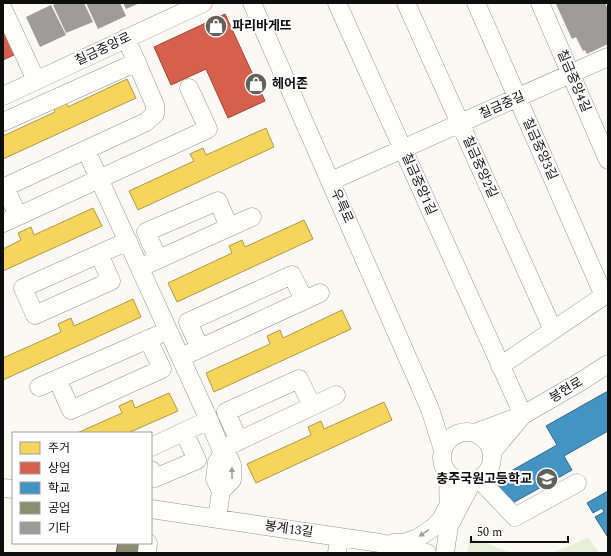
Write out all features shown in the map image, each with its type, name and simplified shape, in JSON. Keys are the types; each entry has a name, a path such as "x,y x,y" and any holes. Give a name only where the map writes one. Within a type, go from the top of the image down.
{"street":[{"name":"칠금중앙로","path":"3,96 203,3"},
{"name":"우륵로","path":"252,3 430,409 443,450"},
{"name":"칠금중앙1길","path":"337,3 523,415"},
{"name":"칠금중앙2길","path":"406,3 553,330"},
{"name":"칠금중앙3길","path":"476,3 517,98 606,294"},
{"name":"칠금중앙4길","path":"540,3 608,160"},
{"path":"3,9 36,80"},
{"path":"126,38 155,105 155,114 146,122 5,187 10,219 208,129 189,88"},
{"name":"칠금중길","path":"331,181 608,57"},
{"path":"3,122 137,62"},
{"path":"86,150 223,452 229,458 232,465 232,480 221,491 218,519"},
{"path":"158,259 146,232 218,201 229,227"},
{"path":"140,268 252,217"},
{"path":"99,254 128,241"},
{"path":"200,348 188,322 292,275 304,300"},
{"path":"180,357 320,293"},
{"path":"500,366 606,294"},
{"path":"39,387 168,330"},
{"path":"57,379 71,410 162,369 148,339"},
{"name":"봉현로","path":"467,433 523,415 608,364"},
{"path":"239,441 226,412 299,379 312,406"},
{"path":"223,452 239,441 336,395"},
{"name":"우륵로","path":"430,409 467,433"},
{"name":"봉현로","path":"492,452 523,415"},
{"path":"152,447 209,420"},
{"path":"152,473 154,478 197,460 184,432"},
{"path":"467,433 481,436 486,440 492,452 492,460 490,468 486,474 475,480 463,482 455,479 448,473 442,458 443,450 452,437 467,433"},
{"path":"445,553 450,525 448,473"},
{"path":"475,480 515,517 577,483"},
{"path":"450,525 475,480"},
{"path":"380,543 404,543 418,538 434,527 442,518 449,504"},
{"name":"봉계13길","path":"152,515 218,519 338,545 380,543 427,553"}],"green space":[{"path":"470,537 511,553 467,553"},
{"path":"588,538 599,553 552,553"}],"building: 주거":[{"path":"127,79 136,98 3,159 3,136 55,112 52,105 65,99 68,107"},
{"path":"266,128 274,147 138,210 129,191 194,161 190,154 203,148 206,155"},
{"path":"93,208 102,226 3,271 3,249 21,240 18,233 31,227 34,235"},
{"path":"304,220 313,239 177,302 168,283 232,253 229,246 242,240 245,247"},
{"path":"133,299 141,317 3,380 3,358 61,332 58,324 71,318 74,326"},
{"path":"342,310 351,329 214,392 206,373 270,344 267,336 280,330 283,338"},
{"path":"169,393 178,411 130,432 79,432 122,413 119,406 132,400 135,408"},
{"path":"384,402 392,420 256,483 247,464 311,435 308,427 321,421 324,429"}],"building: 상업":[{"path":"225,14 265,101 228,118 206,69 171,85 154,47"},
{"path":"3,27 16,54 3,60"}],"building: 학교":[{"path":"608,391 608,431 564,456 572,470 509,505 495,480 557,445 546,426"},
{"path":"608,491 607,536 595,517 604,512 602,508 593,513 587,503"}],"building: 공업":[{"path":"118,544 142,544 140,553 116,553"}],"building: 기타":[{"path":"57,3 84,3 93,22 66,33 53,5"},
{"path":"86,3 120,3 126,16 98,29"},
{"path":"123,3 140,3 126,9"},
{"path":"605,3 608,9 608,44 587,54 585,50 583,51 576,37 572,39 556,4"},
{"path":"51,5 66,35 40,47 26,17"}],"place":[{"name":"파리바게뜨","path":"216,26"},
{"name":"헤어존","path":"256,84"},
{"name":"충주국원고등학교","path":"547,479"}]}
